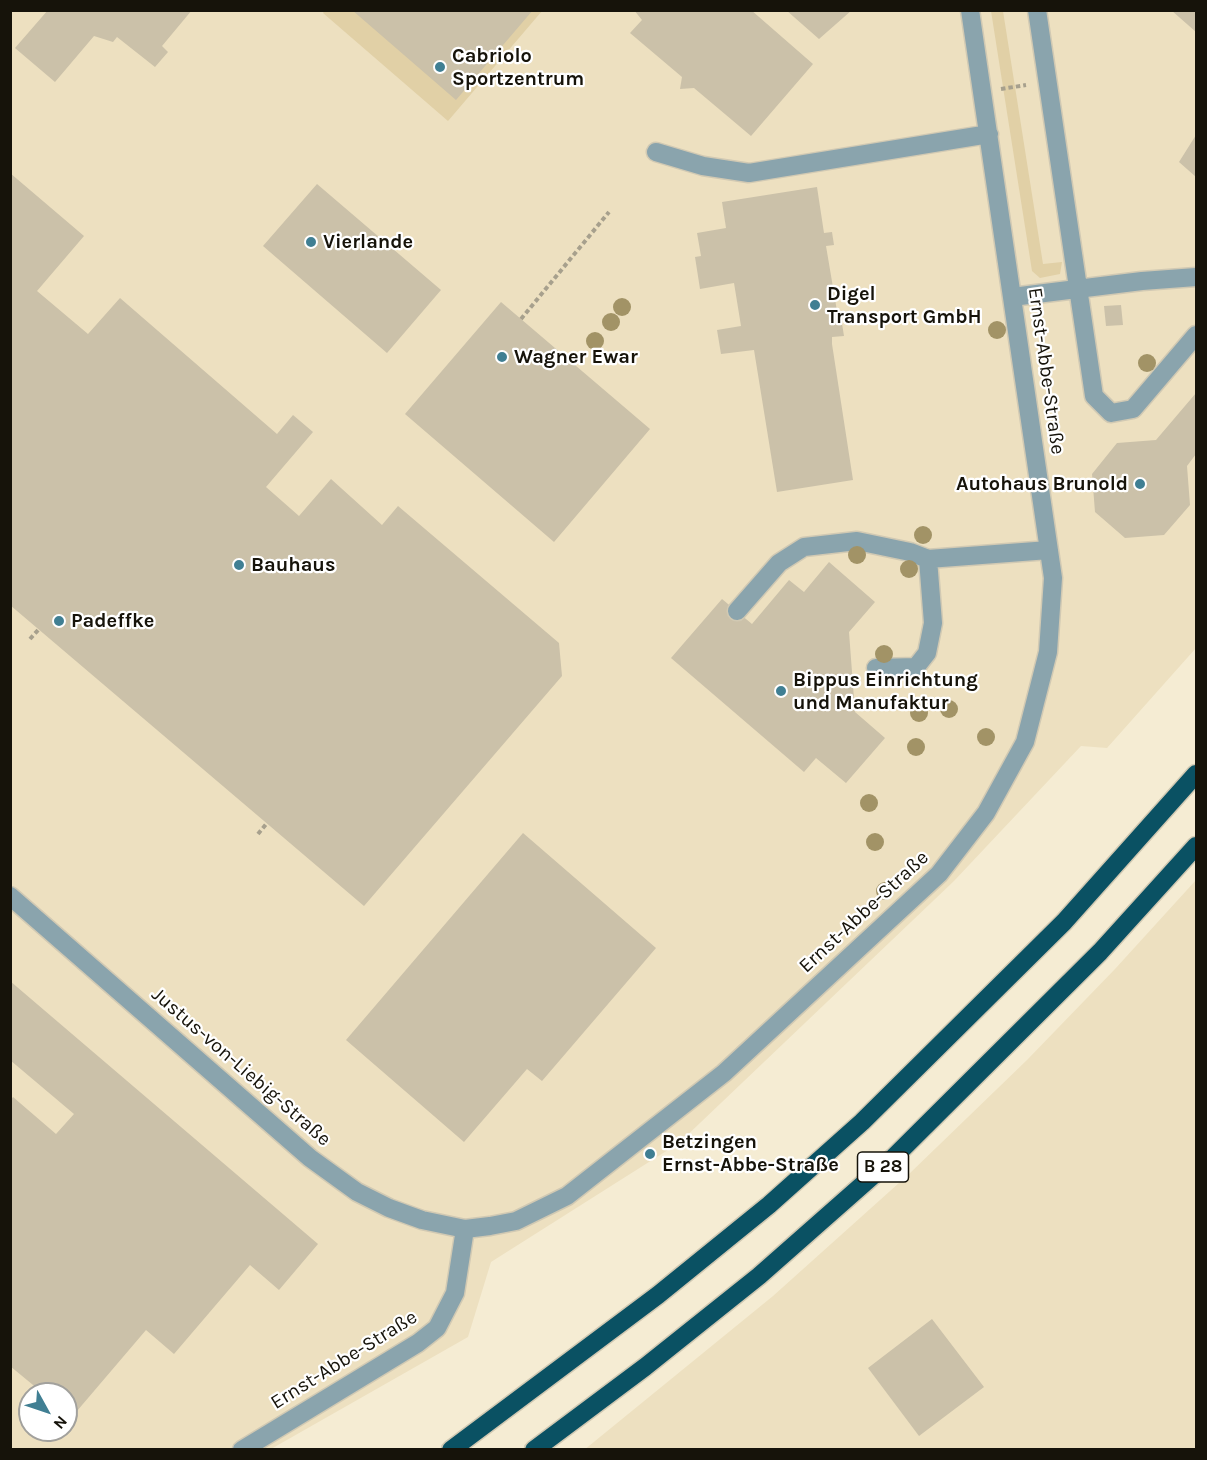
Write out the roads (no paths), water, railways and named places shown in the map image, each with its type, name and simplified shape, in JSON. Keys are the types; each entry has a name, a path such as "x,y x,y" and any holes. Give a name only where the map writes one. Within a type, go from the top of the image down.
{"highway":[{"name":"B 28","path":"451,1449 658,1295 760,1213 854,1129 1055,930 1197,774"},
{"name":"B 28","path":"534,1449 645,1367 732,1298 894,1157 1100,952 1197,846"}],"street":[{"name":"Ernst-Abbe-Straße","path":"242,1449 418,1344 437,1328 455,1293 465,1229 516,1221 567,1196 724,1073 939,874 986,813 1024,742 1048,652 1053,578 970,10"},
{"path":"1037,10 1094,396 1110,413 1132,410 1197,334"},
{"path":"656,152 703,166 749,172 989,134"},
{"path":"1012,297 1197,277"},
{"path":"737,611 778,562 804,548 857,541 910,552 928,559 1048,550"},
{"path":"876,668 916,667 927,653 933,623 928,559"},
{"name":"Justus-von-Liebig-Straße","path":"10,896 333,1176 389,1208 422,1220 465,1229"}],"place":[{"name":"Cabriolo Sportzentrum","path":"440,67"},
{"name":"Vierlande","path":"311,242"},
{"name":"Digel Transport GmbH","path":"815,305"},
{"name":"Wagner Ewar","path":"502,357"},
{"name":"Autohaus Brunold","path":"1140,484"},
{"name":"Bauhaus","path":"239,565"},
{"name":"Padeffke","path":"59,621"},
{"name":"Bippus Einrichtung und Manufaktur","path":"781,691"},
{"name":"Betzingen Ernst-Abbe-Straße","path":"650,1154"}]}
